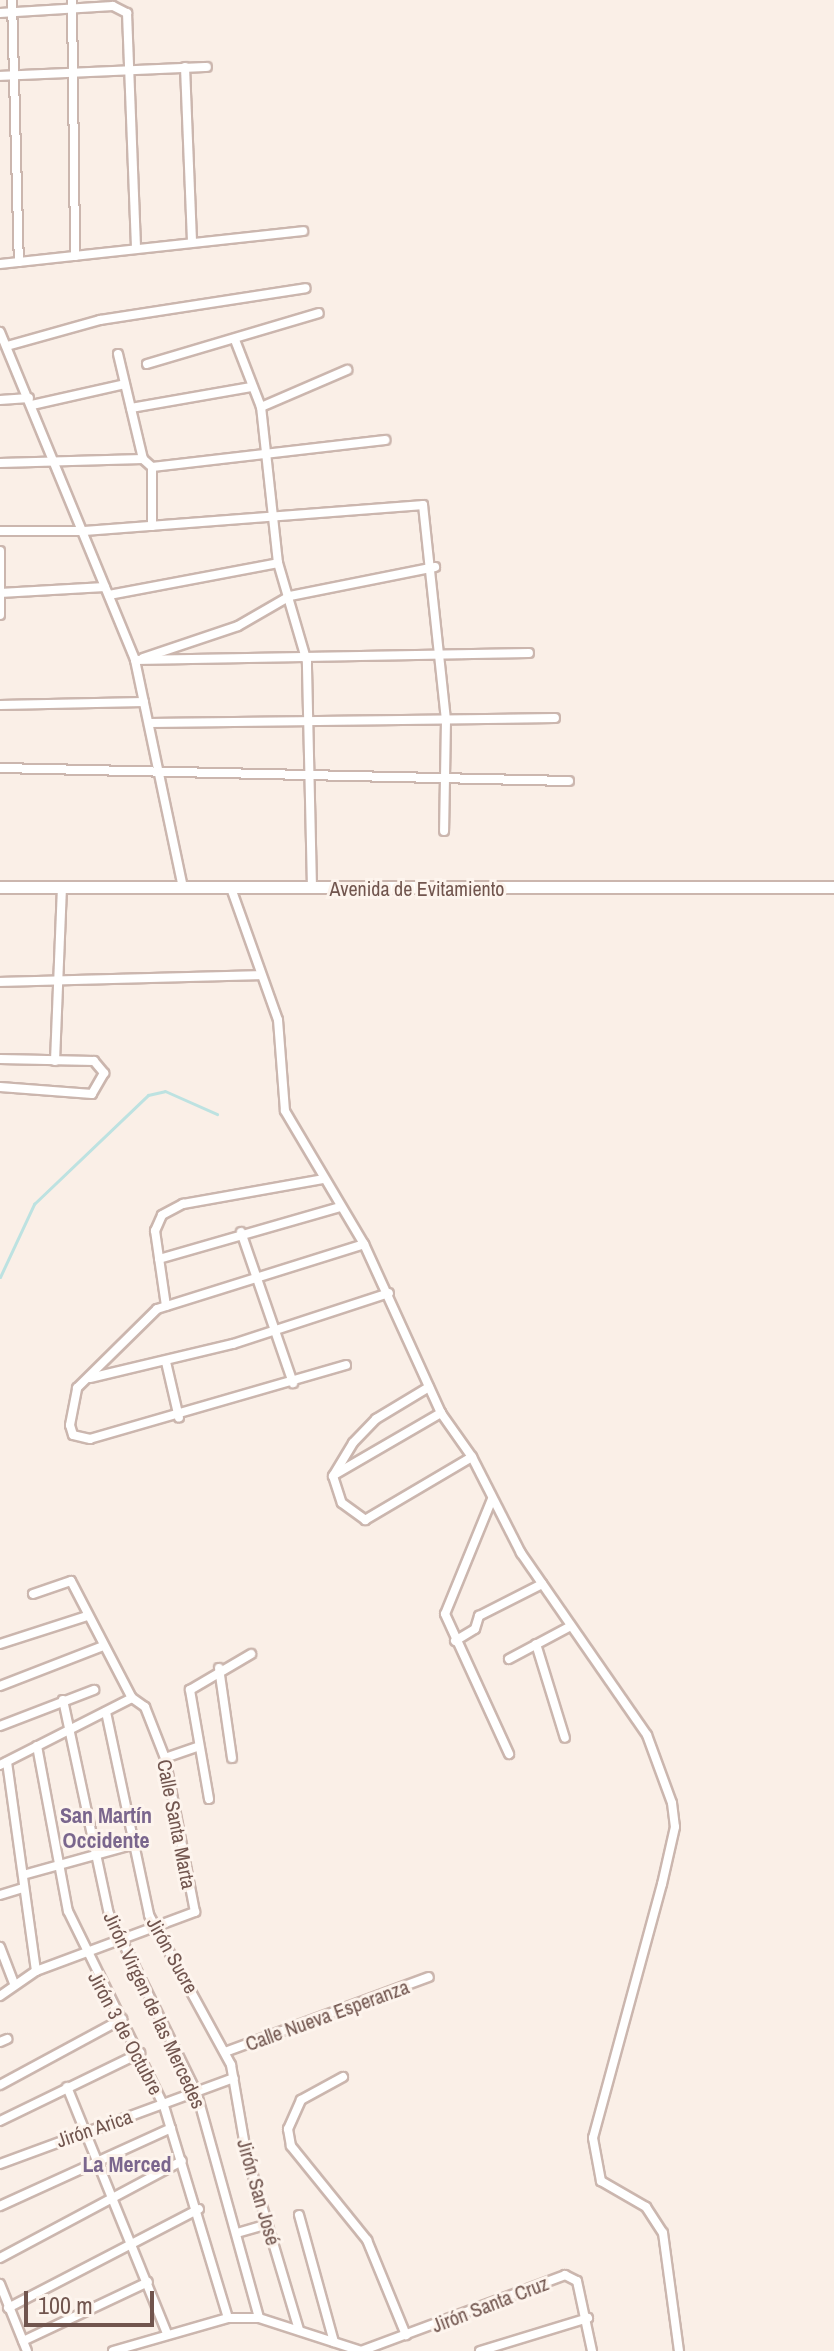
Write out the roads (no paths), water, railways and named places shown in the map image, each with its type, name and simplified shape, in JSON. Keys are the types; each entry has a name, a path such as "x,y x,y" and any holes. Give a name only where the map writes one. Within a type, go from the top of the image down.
{"street":[{"path":"12,0 19,262"},
{"path":"72,4 68,73 75,256"},
{"path":"0,13 72,4 123,7 130,20 125,72 136,248"},
{"path":"185,67 192,242"},
{"path":"0,76 207,67"},
{"path":"0,264 303,231"},
{"path":"183,888 163,774 135,660 58,464 2,338 306,288"},
{"path":"147,364 319,313"},
{"path":"235,340 261,407 270,457 272,516 278,563 307,662 312,888"},
{"path":"118,354 143,459 152,467 270,457 385,440"},
{"path":"261,407 347,370"},
{"path":"0,400 30,402 125,384"},
{"path":"131,408 251,387"},
{"path":"0,463 58,464 143,459"},
{"path":"152,467 152,526"},
{"path":"0,531 85,531 423,505 435,567 446,720 444,831"},
{"path":"0,551 0,615"},
{"path":"0,593 107,591 278,563"},
{"path":"135,660 238,626 290,596 435,567"},
{"path":"135,660 307,662 529,653"},
{"path":"0,705 144,702"},
{"path":"150,723 555,718"},
{"path":"0,768 311,779 443,776 569,781"},
{"name":"Avenida de Evitamiento","path":"0,887 834,887"},
{"path":"55,1061 62,980 62,888"},
{"path":"231,888 278,1020 282,1103 323,1179 364,1244 389,1293 441,1413 472,1457 492,1499 569,1627 642,1726 674,1815 593,2138 601,2181 646,2207 663,2233 679,2351"},
{"path":"0,982 261,975"},
{"path":"0,1059 94,1061 104,1073 102,1086 85,1095 0,1087"},
{"path":"166,1306 155,1231 162,1215 183,1204 323,1179"},
{"path":"159,1259 241,1232 340,1207"},
{"path":"241,1232 293,1383"},
{"path":"346,1365 179,1418 77,1438 70,1401 131,1328 166,1306 364,1244"},
{"path":"88,1378 166,1362 389,1293"},
{"path":"166,1362 179,1418"},
{"path":"333,1476 376,1419 429,1387"},
{"path":"333,1476 441,1413"},
{"path":"333,1476 342,1503 365,1520 472,1457"},
{"path":"492,1499 445,1614 509,1754"},
{"name":"Calle Santa Marta","path":"33,1594 71,1581 132,1698 145,1707 165,1758 195,1912 156,1930"},
{"path":"455,1641 475,1629 479,1616 542,1584"},
{"path":"0,1644 87,1616"},
{"path":"509,1659 569,1627"},
{"path":"536,1644 565,1738"},
{"path":"0,1686 103,1646"},
{"path":"209,1799 190,1690 219,1668 251,1654"},
{"path":"219,1668 232,1758"},
{"path":"0,1726 94,1690"},
{"path":"36,1971 3,1763 132,1698"},
{"name":"Jirón Virgen de las Mercedes","path":"63,1700 94,1856 120,1942 197,2094 259,2318"},
{"name":"Jirón Sucre","path":"106,1712 131,1845 156,1930 225,2052"},
{"name":"Jirón 3 de Octubre","path":"37,1746 57,1868 82,1952 122,2019 164,2106 199,2209 228,2318"},
{"path":"165,1758 199,1746"},
{"path":"23,1875 131,1845"},
{"path":"0,1895 23,1888"},
{"path":"0,1996 14,1983 36,1971 82,1952 156,1930"},
{"path":"0,1947 14,1983"},
{"name":"Calle Nueva Esperanza","path":"225,2052 429,1977"},
{"path":"0,2085 122,2019"},
{"name":"Jirón San José","path":"225,2052 234,2078 268,2224 299,2330"},
{"path":"0,2121 140,2053"},
{"path":"343,2077 301,2100 288,2129 291,2146 367,2240 406,2335"},
{"name":"Jirón Arica","path":"0,2164 84,2128 164,2106 234,2078"},
{"path":"67,2087 132,2240 167,2333"},
{"path":"0,2206 97,2158 171,2128"},
{"path":"0,2258 182,2161"},
{"path":"8,2308 132,2240 199,2209"},
{"path":"299,2215 334,2342"},
{"path":"237,2233 268,2224"},
{"name":"Jirón Santa Cruz","path":"361,2351 574,2275 588,2318"},
{"path":"23,2341 148,2282"},
{"path":"0,2284 27,2351"},
{"path":"114,2351 167,2333 228,2318 259,2318 361,2351"},
{"path":"480,2351 511,2346 588,2318 592,2351"}],"waterway":[{"path":"0,1277 34,1204 148,1095 165,1091 217,1114"}],"district":[{"name":"San Martín Occidente","path":"106,1828"},
{"name":"La Merced","path":"127,2165"}]}
